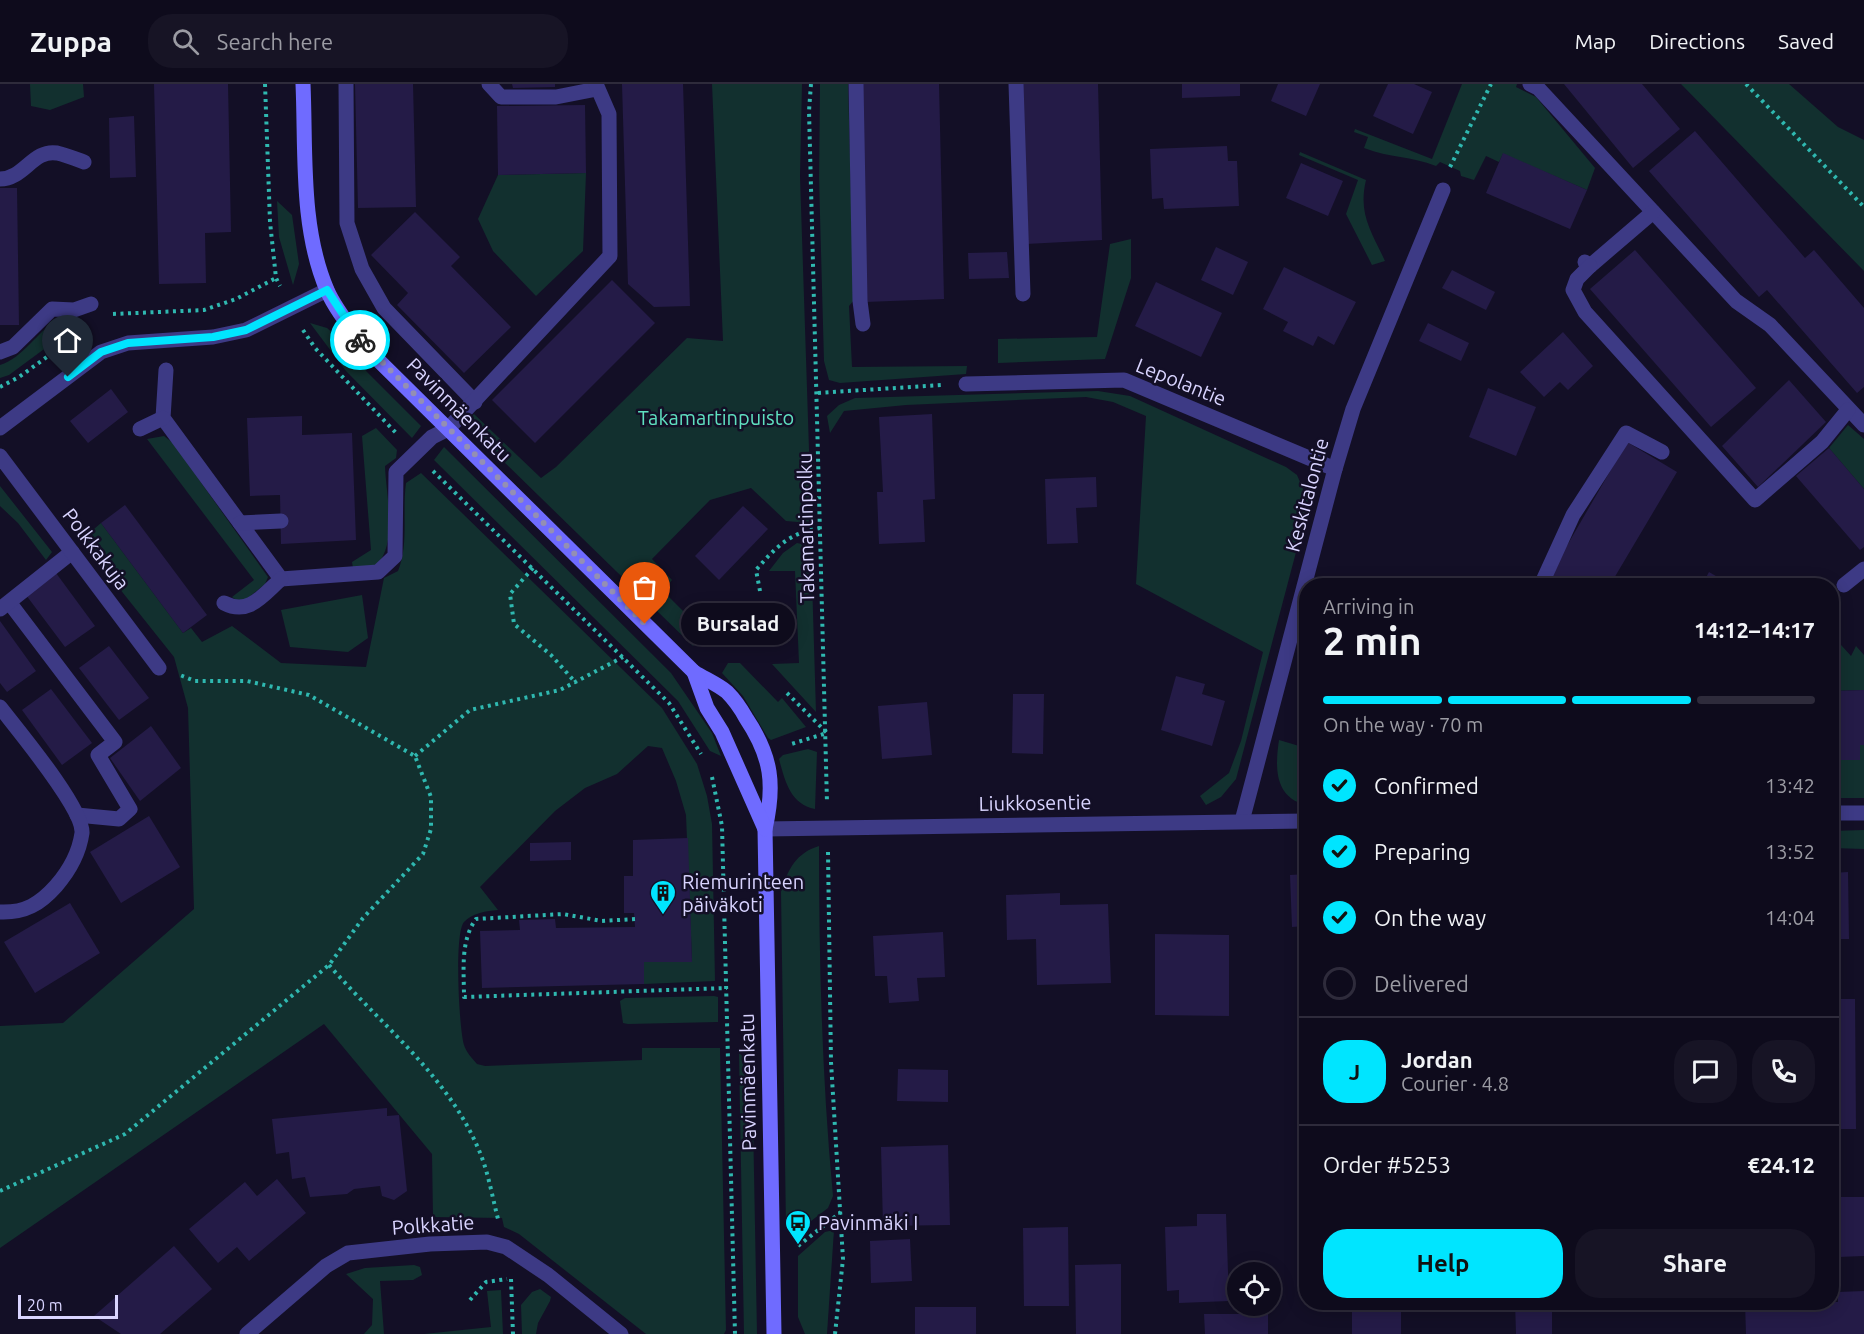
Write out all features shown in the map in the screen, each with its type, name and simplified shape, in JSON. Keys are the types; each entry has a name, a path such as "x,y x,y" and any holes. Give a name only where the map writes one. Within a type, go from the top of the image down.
{"street":[{"name":"Pavinmäenkatu","path":"303,84 308,203 313,240 327,290 366,348 694,672 727,692 754,729 764,752 771,774 772,799 765,829 774,1334"},
{"path":"346,84 347,223 362,269 384,308 475,402"},
{"path":"224,603 236,609 253,605 281,579 378,572 395,556 396,472 432,437 448,429 475,402 610,256 609,114 597,86 556,97 501,97 489,84"},
{"path":"856,84 860,301 863,324"},
{"path":"1016,84 1023,294"},
{"path":"1530,84 1538,88 1736,301 1770,325 1864,425"},
{"path":"0,179 9,179 21,173 38,156 56,152 84,162"},
{"name":"Keskitalontie","path":"1306,578 1353,409 1443,190"},
{"path":"1653,212 1588,264 1577,279 1573,290 1585,312 1755,500 1822,442 1848,410"},
{"path":"0,428 101,352 128,343 213,337 246,330 327,290"},
{"path":"0,352 13,347 52,309 74,310 91,304"},
{"path":"166,370 163,418 281,579"},
{"name":"Lepolantie","path":"966,384 1124,380 1335,469"},
{"path":"140,429 163,418"},
{"path":"1544,578 1573,515 1626,433 1662,452"},
{"name":"Polkkakuja","path":"0,456 159,668"},
{"path":"240,523 281,521"},
{"path":"72,552 6,608 115,742 98,755 130,809 119,819 77,815"},
{"path":"1844,585 1864,568"},
{"name":"Keskitalontie","path":"1242,821 1299,605"},
{"name":"Pavinmäenkatu","path":"694,672 707,708 722,732 765,829"},
{"path":"0,707 74,806 82,831 71,869 40,903 9,912 0,912"},
{"path":"1839,813 1864,813"},
{"name":"Liukkosentie","path":"765,829 1299,821"},
{"name":"Polkkatie","path":"247,1334 326,1266 348,1253 430,1244 487,1242 506,1247 548,1275 621,1334"}],"path":[{"path":"265,84 270,222 276,278 315,348 415,453 669,703 705,762"},
{"name":"Takamartinpolku","path":"811,84 809,111 827,733 831,1062 843,1259 835,1334"},
{"path":"1443,190 1450,168 1491,84"},
{"path":"1746,84 1864,207"},
{"path":"818,393 966,384"},
{"path":"760,591 756,570 773,550 798,532 820,528"},
{"path":"533,568 510,594 514,624 551,655 576,683"},
{"path":"415,756 470,710 560,690 623,657"},
{"path":"0,1191 125,1134 329,965 363,918 423,854 431,829 431,797 415,756 309,695 247,681 195,681 159,668"},
{"path":"787,693 827,733"},
{"path":"710,771 722,826 728,988 735,1334"},
{"path":"634,919 602,921 563,914 476,919 469,929 464,960 464,997 728,988"},
{"path":"329,965 381,1018 451,1099 478,1149 506,1247 511,1278 513,1334"},
{"path":"793,1250 841,1212"},
{"path":"470,1300 486,1282 511,1278"}],"green space":[{"path":"30,84 83,84 84,97 50,110 31,106"},
{"name":"Takamartinpuisto","path":"712,84 802,84 800,176 811,510 809,523 786,521 751,488 710,500 652,559 672,580 663,591 704,632 693,646 465,424 474,414 541,478 556,467 687,338 723,341"},
{"path":"820,84 848,84 854,300 849,306 852,367 967,366 966,374 840,383 829,380 824,361 819,178"},
{"path":"1462,84 1517,84 1516,87 1536,97 1595,168 1587,190 1503,154 1499,162 1486,156 1474,180 1461,176 1460,171 1440,162 1436,166 1364,148 1368,137 1354,132 1355,129 1432,159"},
{"path":"1681,84 1789,84 1838,127 1864,140 1864,271"},
{"path":"1300,152 1366,180 1364,203 1367,222 1385,261 1372,265 1346,214 1358,180 1299,155"},
{"path":"586,173 583,251 536,296 493,251 478,219 498,175"},
{"path":"277,201 292,215 299,264 293,285 279,237"},
{"path":"1131,239 1131,278 1105,359 998,363 998,339 1097,337 1110,244"},
{"path":"58,319 75,319 78,324 9,375 0,378 0,365 16,357"},
{"path":"310,323 327,328 335,335 367,372 421,426 412,438 346,371"},
{"path":"1098,391 1130,396 1286,467 1297,475 1309,503 1236,779 1221,797 1206,805 1200,796 1229,773 1241,741 1263,652 1136,584 1146,416 1113,402 1086,397 906,405 844,411 830,433 827,416 839,405 855,398"},
{"path":"1848,425 1864,439 1864,489 1829,448"},
{"path":"376,428 397,450 396,458 385,466 389,518 387,544 377,565 353,568 352,562 371,550 362,436"},
{"path":"164,436 173,443 268,577 265,584 243,602 232,597 254,580 147,439"},
{"path":"444,447 671,673 712,733 721,756 710,751 678,701 434,460"},
{"path":"421,473 662,708 697,764 707,796 712,824 715,981 644,984 644,962 692,961 686,815 676,781 662,748 648,746 617,774 585,788 555,811 480,887 498,910 475,915 464,922 459,944 459,1002 465,1048 477,1064 485,1066 642,1060 642,1048 720,1048 726,1330 724,1334 646,1334 519,1234 504,1227 502,1218 433,1217 432,1154 324,1024 0,1248 0,1026 63,1023 194,909 188,708 174,657 84,544 87,535 101,523 183,633 191,628 202,642 232,626 281,663 366,667 384,578 398,571 401,561 406,483"},
{"path":"0,486 52,552 46,560 18,523 0,506"},
{"path":"797,543 811,546 816,712 772,664 799,663 795,571 769,571 783,553"},
{"path":"362,595 368,638 348,652 290,647 281,610"},
{"path":"1839,643 1851,656 1856,646 1864,655 1864,690 1839,691"},
{"path":"728,663 740,663 778,702 782,698 806,727 771,740 768,738 743,696 722,673"},
{"path":"1279,740 1299,746 1299,802 1282,788 1277,760"},
{"path":"1860,745 1864,745 1864,798 1839,798 1839,760 1860,760"},
{"path":"808,749 817,752 815,809 794,797 786,783 779,759 783,755"},
{"path":"1864,830 1864,849 1839,848 1839,831"},
{"path":"819,846 822,1021 833,1196 828,1208 798,1231 798,1225 786,1227 781,892 794,863 804,853"},
{"path":"718,997 718,1022 623,1023 620,1001 625,998"},
{"path":"739,1053 752,1065 757,1334 744,1334"},
{"path":"834,1230 827,1334 805,1334 798,1317 798,1256 825,1232"},
{"path":"414,1265 420,1267 422,1275 413,1280 380,1281 384,1334 364,1334 372,1325 373,1299 346,1274 365,1268"},
{"path":"540,1289 551,1297 550,1301 538,1323 536,1334 522,1334 521,1305 532,1292"},
{"path":"501,1290 503,1334 424,1334 491,1327 487,1291"}],"building":[{"path":"154,84 228,84 231,232 205,233 206,283 159,284"},
{"path":"355,84 413,84 416,207 358,208"},
{"path":"512,84 555,84 555,87 513,88"},
{"path":"622,84 683,84 690,306 654,307 628,284"},
{"path":"861,84 939,84 944,299 865,302"},
{"path":"1021,84 1098,84 1102,240 1026,244"},
{"path":"1182,84 1240,84 1240,96 1182,98"},
{"path":"1278,84 1320,84 1306,116 1271,101"},
{"path":"1388,84 1414,84 1432,92 1413,134 1373,116"},
{"path":"1564,84 1642,84 1680,129 1633,168"},
{"path":"585,105 586,173 498,175 497,106"},
{"path":"134,116 136,177 110,178 109,118"},
{"path":"1695,131 1805,258 1814,250 1864,308 1864,387 1857,393 1767,290 1759,297 1649,171"},
{"path":"1227,146 1228,161 1237,161 1239,206 1164,209 1163,198 1152,199 1150,149"},
{"path":"1503,153 1587,190 1570,229 1486,193"},
{"path":"1301,163 1343,181 1328,216 1286,198"},
{"path":"0,188 17,188 19,325 0,325"},
{"path":"415,212 460,257 451,266 511,327 464,373 397,305 408,293 371,255"},
{"path":"1216,247 1248,262 1233,295 1201,280"},
{"path":"1635,250 1756,388 1711,427 1590,289"},
{"path":"1007,252 1009,278 969,279 968,253"},
{"path":"1284,267 1356,302 1334,345 1318,336 1313,346 1283,331 1288,322 1263,309"},
{"path":"1452,270 1495,292 1486,310 1442,288"},
{"path":"612,280 655,323 535,443 492,400"},
{"path":"1156,282 1222,313 1201,357 1135,326"},
{"path":"1428,323 1469,343 1461,361 1419,341"},
{"path":"1563,332 1593,366 1568,390 1560,382 1544,397 1520,372"},
{"path":"1789,380 1826,422 1758,487 1722,446"},
{"path":"1488,388 1536,407 1516,456 1469,437"},
{"path":"111,389 128,412 88,443 70,421"},
{"path":"932,414 935,499 923,500 925,542 879,544 877,492 883,492 879,417"},
{"path":"302,416 302,435 352,433 356,540 281,544 280,495 250,496 247,418"},
{"path":"1627,442 1677,472 1614,578 1556,578 1550,575"},
{"path":"1829,448 1864,489 1864,547 1860,550 1796,476"},
{"path":"1096,477 1097,507 1076,508 1078,543 1047,544 1045,479"},
{"path":"125,505 207,615 183,633 101,523"},
{"path":"743,506 768,529 719,580 695,556"},
{"path":"1709,572 1719,578 1706,578"},
{"path":"56,573 95,626 65,647 26,595"},
{"path":"0,621 36,671 7,692 0,683"},
{"path":"109,646 149,698 119,720 79,668"},
{"path":"1176,676 1205,684 1202,694 1225,701 1212,746 1161,730"},
{"path":"51,689 92,743 62,765 22,710"},
{"path":"1864,690 1864,745 1860,745 1860,760 1839,760 1839,691"},
{"path":"1013,694 1044,694 1043,754 1012,753"},
{"path":"927,702 932,755 882,759 878,706"},
{"path":"151,726 181,768 140,801 110,758"},
{"path":"149,816 180,867 121,903 90,852"},
{"name":"Riemurinteen päiväkoti","path":"688,838 692,962 644,962 644,984 482,988 480,931 520,930 519,920 555,919 556,928 635,927 634,913 624,913 624,876 633,876 633,840"},
{"path":"571,842 571,860 530,861 530,843"},
{"path":"1848,872 1849,939 1839,939 1839,873"},
{"path":"1299,874 1299,926 1292,927 1290,875"},
{"path":"1060,893 1060,905 1108,904 1111,983 1037,985 1036,939 1007,940 1006,895"},
{"path":"70,903 100,953 35,993 4,942"},
{"path":"943,932 945,977 917,978 919,1001 889,1003 887,976 875,976 873,936"},
{"path":"1155,934 1229,935 1229,1016 1155,1015"},
{"path":"1839,999 1855,999 1856,1129 1839,1129"},
{"path":"898,1069 948,1070 948,1102 897,1101"},
{"path":"387,1108 387,1116 399,1115 407,1191 394,1200 382,1196 380,1186 354,1189 347,1194 310,1197 305,1177 292,1179 289,1152 276,1154 272,1119"},
{"path":"948,1145 950,1225 883,1226 881,1147"},
{"path":"277,1179 306,1213 249,1261 237,1247 218,1263 189,1229 245,1182 257,1196"},
{"path":"1297,1184 1299,1184 1299,1255"},
{"path":"1839,1197 1864,1197 1864,1256 1839,1257"},
{"path":"1197,1214 1226,1214 1227,1301 1179,1303 1179,1290 1167,1291 1165,1227 1197,1226"},
{"path":"1068,1227 1069,1306 1024,1306 1023,1228"},
{"path":"910,1239 912,1281 871,1283 870,1241"},
{"path":"174,1246 212,1289 160,1334 121,1334 94,1316"},
{"path":"1121,1264 1121,1334 1076,1334 1075,1265"},
{"path":"1864,1291 1864,1334 1746,1334 1745,1310 1839,1310 1839,1292"},
{"path":"915,1307 976,1307 976,1334 915,1334"},
{"path":"1352,1310 1401,1310 1401,1334 1352,1334"},
{"path":"1515,1310 1552,1310 1552,1334 1516,1334"},
{"path":"1204,1314 1268,1316 1268,1334 1205,1334"}],"way so far":[{"path":"360,340 645,624"}],"place":[{"name":"Bursalad","path":"645,624"},
{"name":"Riemurinteen päiväkoti","path":"663,916"},
{"name":"Pavinmäki I","path":"798,1246"}],"route":[{"path":"68,377 101,352 128,343 213,337 246,330 327,290 360,340"}]}
